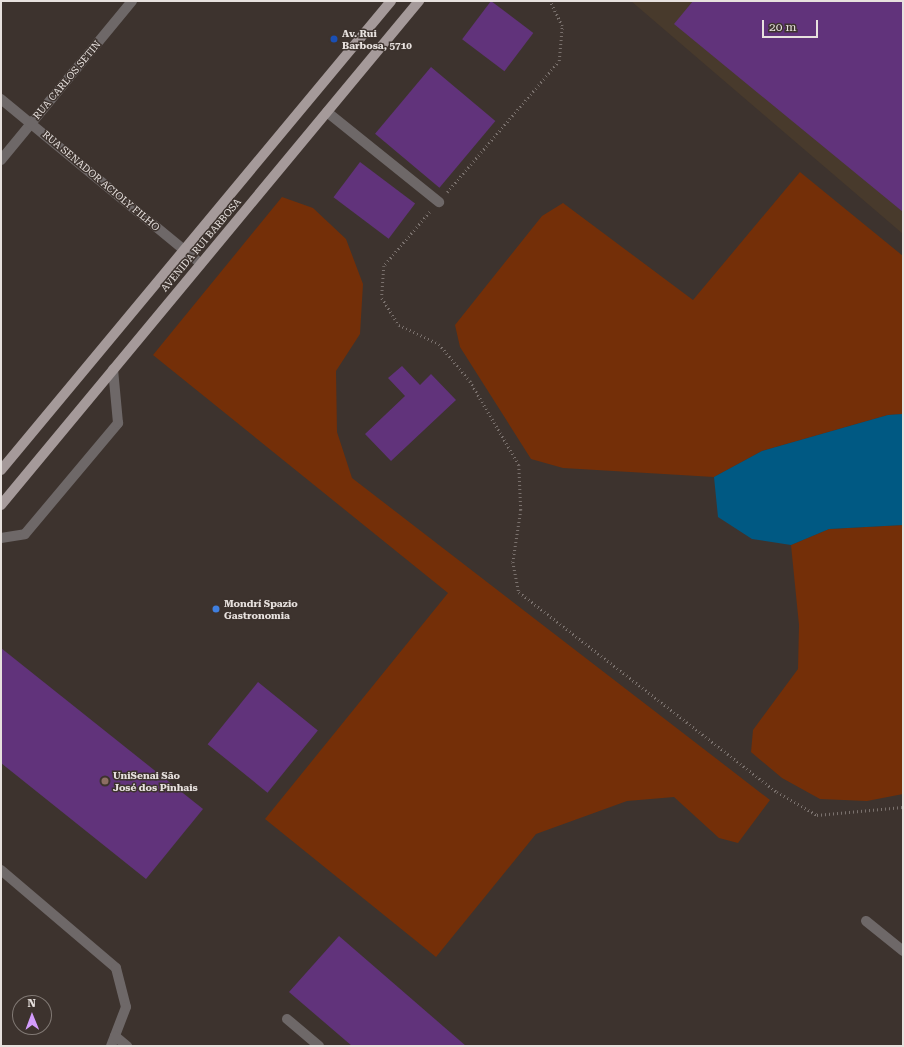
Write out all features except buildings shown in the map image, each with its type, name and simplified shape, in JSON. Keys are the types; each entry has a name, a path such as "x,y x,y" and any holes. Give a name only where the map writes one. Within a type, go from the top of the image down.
{"main road":[{"name":"AVENIDA RUI BARBOSA","path":"1,470 391,1"},
{"name":"AVENIDA RUI BARBOSA","path":"1,505 419,1"}],"street":[{"name":"RUA CARLOS SETIN","path":"1,160 132,1"},
{"name":"RUA SENADOR ACIOLY FILHO","path":"1,99 201,264"},
{"path":"327,112 439,202"},
{"path":"1,538 25,534 118,423 113,369"},
{"path":"1,870 116,968 126,1007 111,1046"},
{"path":"866,921 903,951"},
{"path":"287,1019 319,1046"},
{"path":"115,1036 127,1046"}],"path":[{"path":"550,1 562,26 559,61 384,266 382,298 399,324 439,344 470,381 519,465 521,510 513,562 519,592 777,792 817,816 903,807"}],"shaded area":[{"path":"631,1 903,1 903,234"},
{"path":"800,172 903,256 903,414 888,415 762,451 714,477 563,468 531,459 460,347 455,325 542,216 563,203 693,300"},
{"path":"282,197 313,208 346,239 363,284 360,334 336,371 337,432 352,478 770,800 738,843 719,838 674,797 627,801 536,834 436,957 265,819 448,593 153,355"},
{"path":"903,525 903,794 867,801 820,799 782,778 751,752 753,730 798,669 799,625 791,545 829,529"}],"water":[{"path":"903,414 903,525 829,529 791,545 752,539 718,517 714,477 762,451 888,415"}],"place":[{"name":"Av. Rui Barbosa, 5710","path":"334,39"},
{"name":"Mondrí Spazio Gastronomia","path":"216,609"},
{"name":"UniSenai São José dos Pinhais","path":"105,781"}]}
